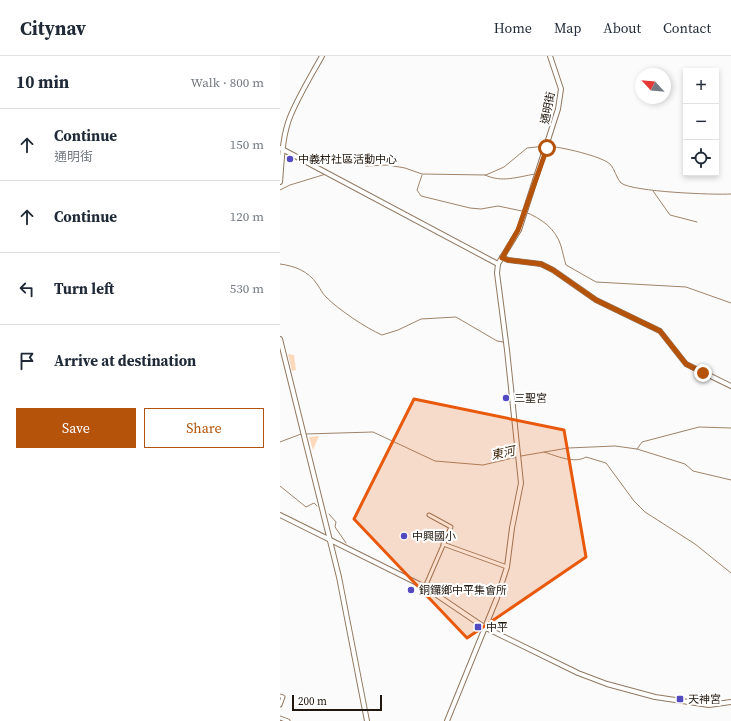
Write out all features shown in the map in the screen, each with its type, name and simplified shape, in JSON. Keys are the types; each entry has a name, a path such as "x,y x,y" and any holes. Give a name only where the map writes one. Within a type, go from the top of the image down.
{"street":[{"path":"280,182 282,149 290,118 308,79 322,56"},
{"name":"通明街","path":"498,264 518,230 525,212 548,146 558,109 561,89 550,56"},
{"path":"282,149 498,264 498,291 507,350 521,483 512,528 507,568 497,598 447,721"},
{"path":"502,258 541,264 553,270 596,300 660,331 686,364 731,386"},
{"path":"280,339 348,618 367,721"},
{"path":"280,515 425,587 484,627 578,673 607,684 655,697 708,705 731,702"},
{"path":"425,587 451,527 429,515"},
{"path":"443,544 507,568"},
{"path":"280,696 283,697 280,705"},
{"path":"280,718 288,721"}],"highlighted area":[{"path":"414,399 564,430 586,557 467,638 354,519"}],"shaded area":[{"path":"288,354 294,355 296,370 292,371"},
{"path":"319,436 313,450 309,437"}],"waterway":[{"path":"366,166 388,165 405,168 422,174 486,175 504,167 527,148 545,146"},
{"path":"548,146 580,152 605,161 612,166 621,183 628,186 657,191 731,194"},
{"path":"280,190 290,185 326,174"},
{"path":"485,175 497,179 504,179 535,174"},
{"path":"422,175 417,190 421,196 470,208 481,209 498,206 522,211"},
{"path":"653,191 670,215 697,222"},
{"path":"525,212 537,217 556,234 566,265 596,282 686,287 731,303"},
{"path":"280,264 291,266 305,272 313,279 323,294 345,313 382,335 398,330 421,319 456,317 497,341 503,342"},
{"path":"637,449 642,442 699,427 731,428"},
{"name":"東河","path":"306,434 373,432 435,461 483,465 517,457"},
{"name":"東河","path":"280,442 301,434"},
{"name":"東河","path":"521,456 568,448 615,446 637,449 685,464 693,471 731,480"},
{"path":"544,452 565,459 576,460 586,457 606,463 634,501 645,512 695,544 731,573"},
{"path":"280,486 306,507 314,503 317,506"},
{"path":"329,514 336,522 335,527 346,543"}],"place":[{"name":"中義村社區活動中心","path":"290,159"},
{"name":"三聖宮","path":"506,398"},
{"name":"中興國小","path":"404,536"},
{"name":"銅鑼鄉中平集會所","path":"411,590"},
{"name":"中平","path":"478,627"},
{"name":"天神宮","path":"680,699"}],"route":[{"path":"547,148 518,230 502,258 541,264 566,278 585,293 615,311 643,324 656,328 686,364 703,373"}]}
